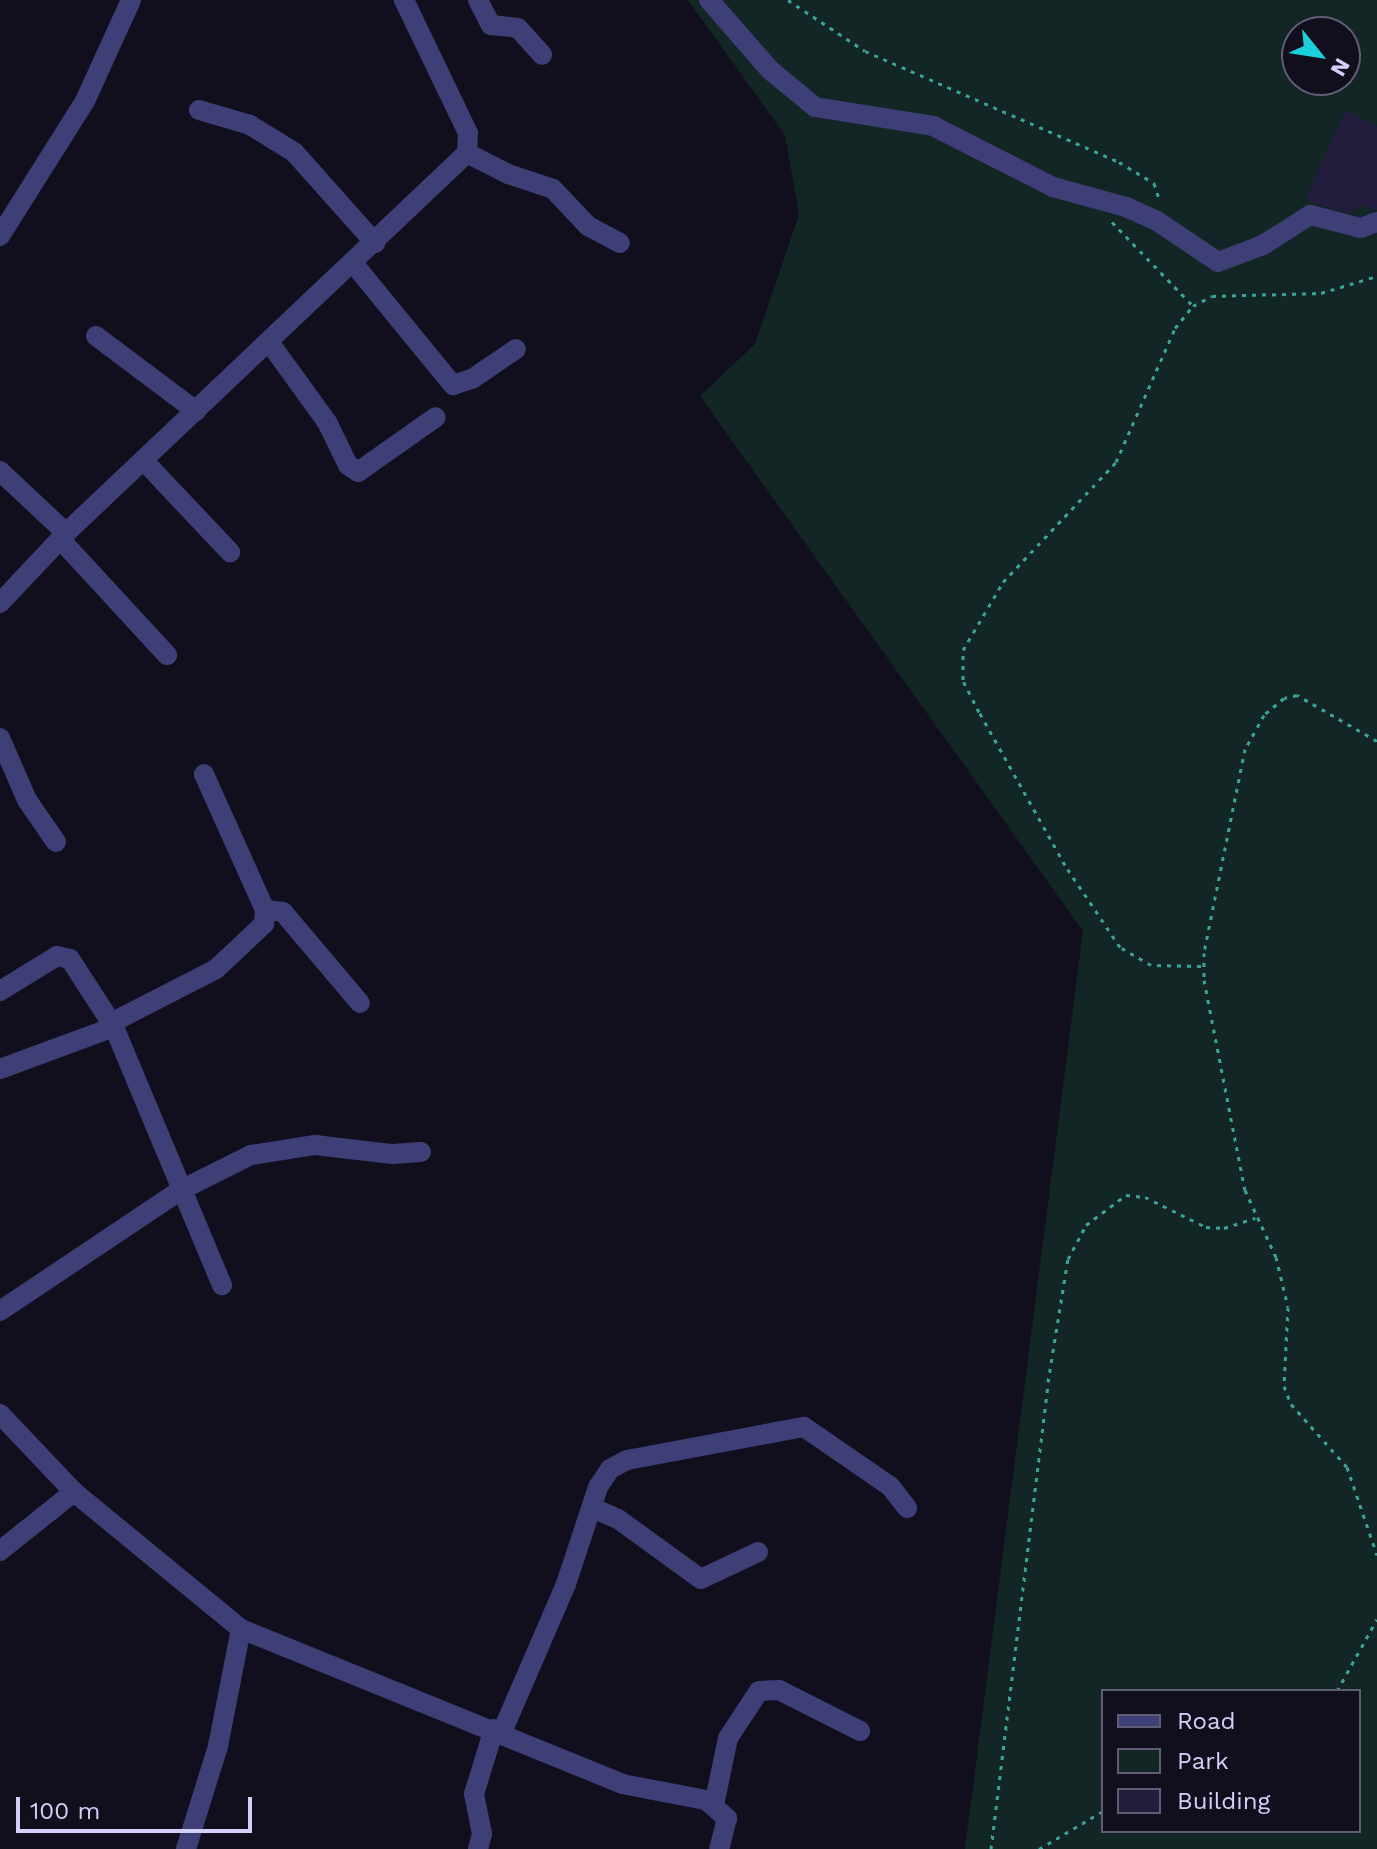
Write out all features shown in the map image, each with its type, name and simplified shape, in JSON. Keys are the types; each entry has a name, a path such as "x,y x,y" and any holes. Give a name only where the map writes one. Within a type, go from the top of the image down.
{"street":[{"path":"0,603 63,536 467,153 468,133 404,0"},
{"path":"478,0 491,25 518,28 542,55"},
{"path":"709,0 770,70 815,107 933,126 1053,187 1126,207 1157,221 1218,262 1263,245 1310,215 1361,228 1377,222"},
{"path":"0,236 85,101 127,2"},
{"path":"199,110 250,125 294,152 375,243"},
{"path":"467,153 508,174 553,189 588,226 620,243"},
{"path":"353,263 453,385 472,379 516,349"},
{"path":"96,336 196,411"},
{"path":"269,342 358,472 436,417"},
{"path":"143,460 230,552"},
{"path":"0,471 63,536 167,655"},
{"path":"0,738 27,800 56,842"},
{"path":"0,1069 112,1025 216,969 257,935 265,910 204,774"},
{"path":"265,910 283,912 360,1003"},
{"path":"0,991 64,955 112,1025 179,1191 222,1285"},
{"path":"0,1311 179,1191 251,1155 298,1146 392,1154 421,1152"},
{"path":"0,1414 74,1492 241,1629 622,1784 714,1805 727,1818 719,1849"},
{"path":"478,1849 482,1834 474,1794 593,1508 602,1476 627,1460 791,1426 816,1433 890,1486 907,1508"},
{"path":"0,1551 74,1492"},
{"path":"593,1508 611,1514 701,1579 758,1552"},
{"path":"186,1849 221,1734 241,1629"},
{"path":"714,1805 728,1738 759,1691 779,1690 860,1731"}],"path":[{"path":"788,0 865,51 1119,162 1154,183 1160,199 1157,221"},
{"path":"1107,217 1193,306"},
{"path":"1201,966 1151,965 1120,947 1065,865 963,680 963,650 979,617 1069,507 1116,462 1175,328 1193,306 1212,296 1321,293 1377,276"},
{"path":"1377,741 1297,695 1284,698 1264,715 1245,749 1204,953 1204,980 1255,1218 1276,1257 1288,1307 1284,1386 1291,1404 1347,1467 1377,1555"},
{"path":"991,1849 1048,1382 1068,1259 1086,1225 1126,1195 1145,1197 1206,1227 1224,1228 1255,1218"},
{"path":"1338,1689 1377,1619"},
{"path":"1039,1849 1101,1812"}],"green space":[{"path":"688,0 1377,0 1377,1849 965,1849 1083,931 700,396 755,344 799,215 785,135"}],"building":[{"path":"1345,111 1377,127 1377,210 1359,205 1349,214 1305,200"}]}
